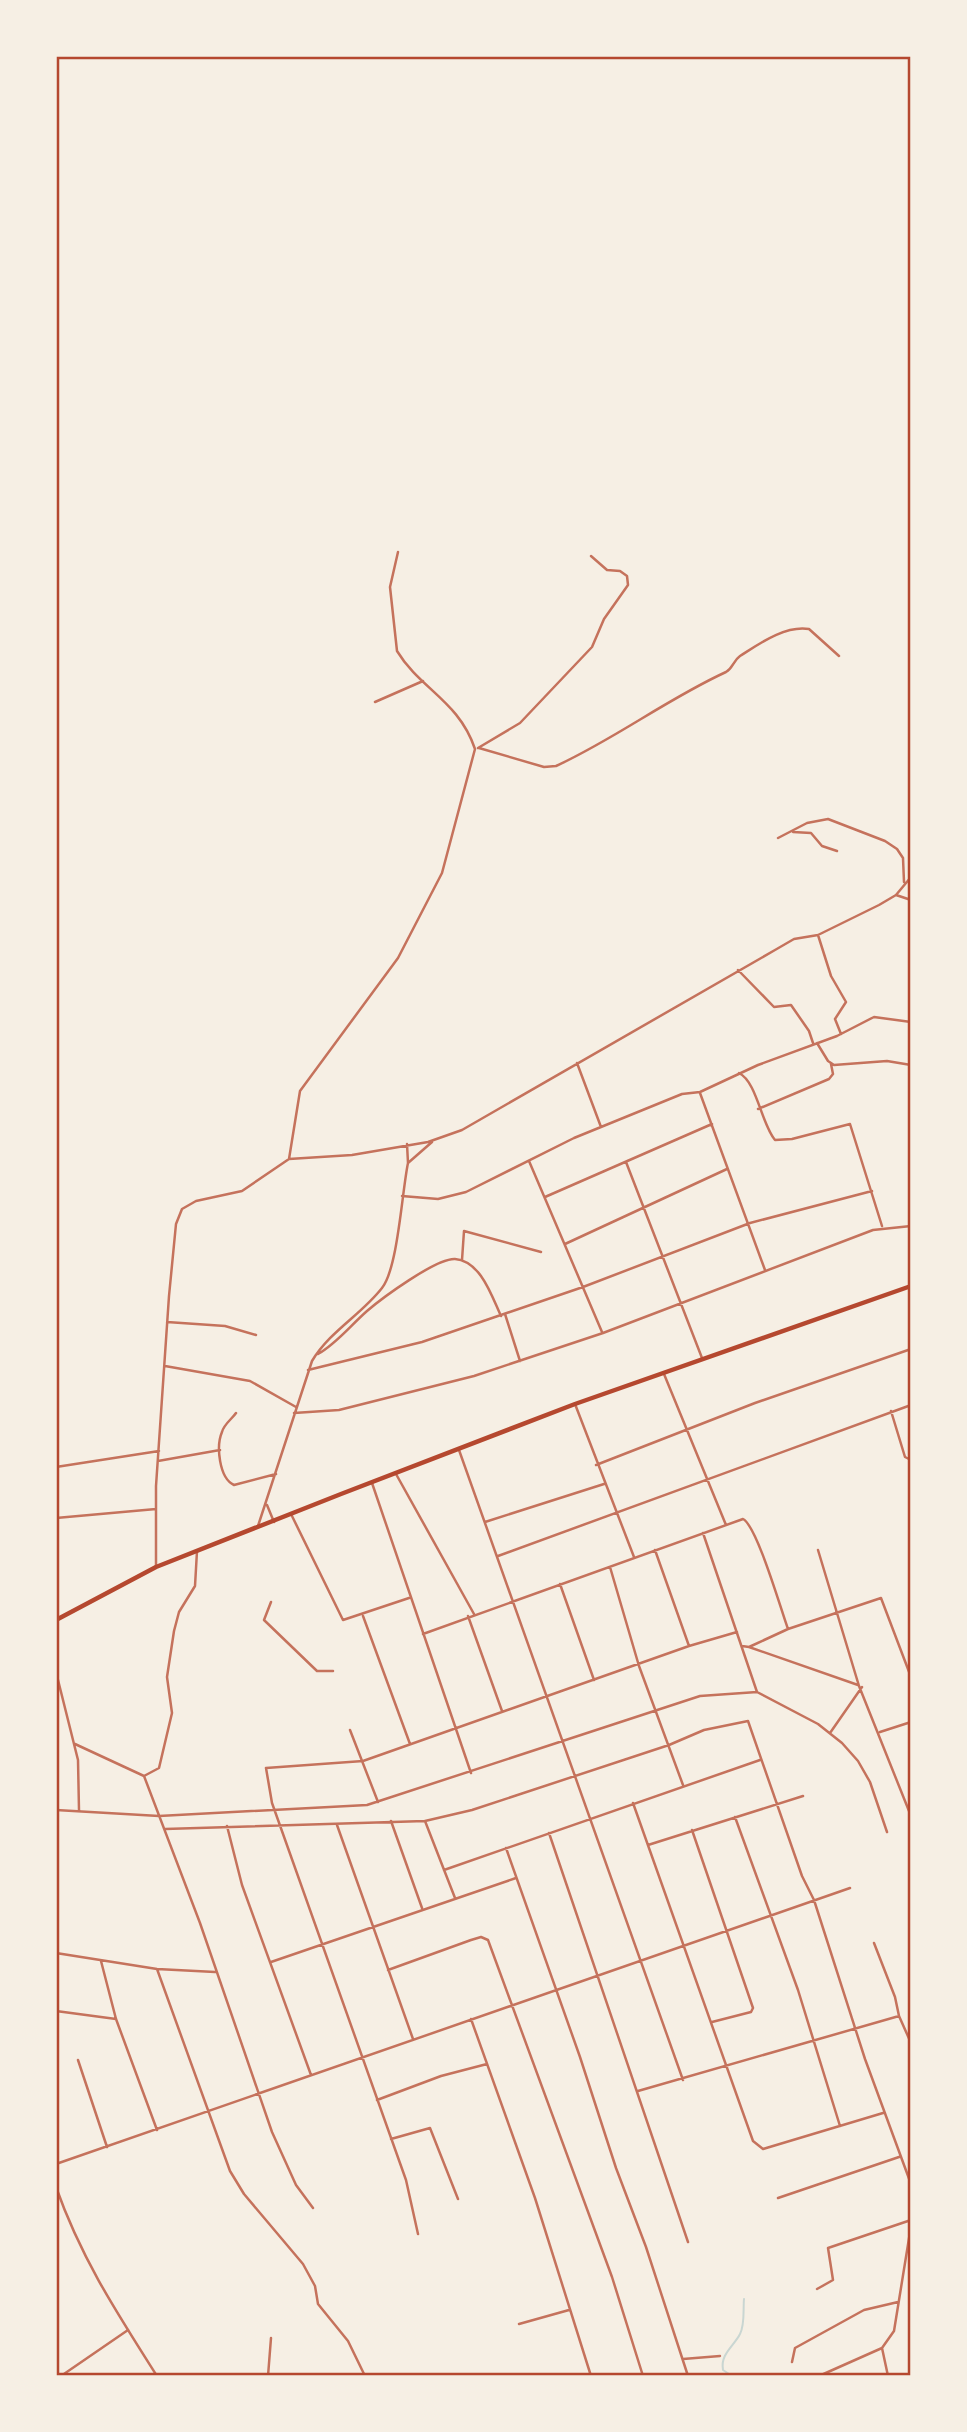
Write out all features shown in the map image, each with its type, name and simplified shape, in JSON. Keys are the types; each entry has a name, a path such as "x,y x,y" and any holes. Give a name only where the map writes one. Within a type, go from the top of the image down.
{"highway":[{"path":"56,1620 156,1567 291,1514 575,1404 911,1286"}],"street":[{"path":"398,552 390,587 394,641 402,660 443,698 461,720 477,748 544,767 556,766 651,715 698,684 729,670 740,656 786,632 809,629 839,656"},
{"path":"289,1160 300,1091 358,1017 398,958 439,879 477,748 504,735 538,708 599,636 604,618 628,580 625,573 607,570 590,556"},
{"path":"375,702 423,681"},
{"path":"778,838 807,823 828,820 885,841 897,849 903,858 904,882"},
{"path":"793,832 811,833 822,846 837,851"},
{"path":"156,1567 158,1461 167,1322 178,1216 188,1204 252,1186 289,1160 346,1156 435,1140 462,1130 794,939 818,935 896,895 904,882 911,877"},
{"path":"896,895 911,900"},
{"path":"818,935 831,976 846,1002 835,1019 841,1034"},
{"path":"738,970 774,1007 791,1005 831,1064 834,1074 829,1079 758,1109"},
{"path":"402,1196 438,1199 466,1192 601,1127 682,1094 700,1092 739,1073 883,1016 911,1022"},
{"path":"831,1064 887,1061 911,1066"},
{"path":"577,1063 601,1127"},
{"path":"739,1073 750,1082 758,1109 772,1136 779,1141 849,1123 882,1227"},
{"path":"700,1092 765,1270"},
{"path":"544,1198 712,1124"},
{"path":"408,1163 435,1140"},
{"path":"257,1528 308,1370 315,1356 326,1339 376,1295 391,1269 408,1163 407,1144"},
{"path":"528,1161 603,1332"},
{"path":"626,1163 646,1207 702,1358"},
{"path":"565,1244 727,1169"},
{"path":"308,1370 422,1342 583,1287 750,1223 872,1191"},
{"path":"294,1413 330,1411 427,1390 603,1332 882,1227 911,1226"},
{"path":"462,1261 464,1231 541,1252"},
{"path":"315,1356 382,1301 439,1264 455,1259 462,1261 483,1280 503,1315 520,1361"},
{"path":"376,1295 382,1301"},
{"path":"167,1322 225,1326 256,1335"},
{"path":"596,1465 755,1403 911,1349"},
{"path":"165,1366 250,1381 296,1407"},
{"path":"664,1374 726,1525"},
{"path":"575,1404 596,1465 634,1557"},
{"path":"498,1556 911,1405"},
{"path":"891,1411 905,1457 911,1460"},
{"path":"236,1413 221,1432 220,1450 223,1469 232,1485 276,1474"},
{"path":"158,1461 220,1450"},
{"path":"459,1450 683,2080"},
{"path":"56,1467 159,1451"},
{"path":"396,1474 474,1614"},
{"path":"372,1483 409,1598 471,1773"},
{"path":"485,1522 604,1484"},
{"path":"267,1503 274,1521"},
{"path":"56,1518 156,1509"},
{"path":"291,1514 342,1619 346,1621 409,1598"},
{"path":"423,1634 743,1519 747,1521 788,1629"},
{"path":"703,1533 757,1692"},
{"path":"655,1549 689,1646"},
{"path":"818,1550 860,1687 911,1816"},
{"path":"144,1776 159,1768 166,1744 172,1713 167,1688 170,1658 179,1612 197,1578 197,1551"},
{"path":"610,1566 639,1666 645,1675 655,1711 683,1785"},
{"path":"560,1584 594,1681"},
{"path":"749,1647 788,1629 874,1599 884,1600 911,1677"},
{"path":"271,1602 264,1620 317,1671 333,1671"},
{"path":"362,1614 410,1744"},
{"path":"468,1616 502,1712"},
{"path":"418,2234 412,2201 320,1945 276,1811 266,1768 363,1761 639,1666 689,1646 737,1632"},
{"path":"742,1646 860,1687"},
{"path":"56,1672 75,1744 80,1783 79,1810"},
{"path":"830,1733 860,1687"},
{"path":"56,1810 159,1816 343,1809 378,1802 471,1773 564,1740 713,1693 757,1692 804,1715 830,1733 864,1771 887,1832"},
{"path":"165,1829 280,1823 337,1825 425,1821 472,1810 669,1745 704,1730 748,1721 802,1876 814,1900 883,2113 911,2184"},
{"path":"880,1732 911,1722"},
{"path":"350,1730 378,1802"},
{"path":"75,1744 144,1776 285,2163 313,2208"},
{"path":"444,1870 760,1760"},
{"path":"648,1845 803,1796"},
{"path":"633,1803 753,2141 760,2148 883,2113"},
{"path":"735,1816 790,1967 840,2126"},
{"path":"391,1821 422,1909"},
{"path":"425,1821 454,1898"},
{"path":"337,1825 413,2039"},
{"path":"227,1826 236,1867 311,2075"},
{"path":"692,1830 753,2008 751,2012 712,2022"},
{"path":"549,1833 688,2242"},
{"path":"506,1848 616,2168 646,2247 688,2376"},
{"path":"270,1962 516,1878"},
{"path":"56,2164 850,1888"},
{"path":"388,1970 485,1937 513,2005 612,2277 643,2376"},
{"path":"874,1943 895,1997 898,2016 911,2043"},
{"path":"56,1953 157,1969 215,1972"},
{"path":"101,1961 116,2019 157,2131"},
{"path":"157,1969 206,2111 236,2182 303,2264 315,2286 318,2304 348,2341 365,2376"},
{"path":"56,2011 116,2019"},
{"path":"638,2091 898,2016"},
{"path":"471,2019 535,2197 591,2376"},
{"path":"78,2060 107,2147"},
{"path":"377,2100 441,2076 487,2064"},
{"path":"391,2139 430,2128 458,2199"},
{"path":"778,2199 900,2157"},
{"path":"56,2187 78,2245 157,2376"},
{"path":"817,2289 833,2280 828,2248 911,2220"},
{"path":"819,2376 883,2348 896,2326 911,2226"},
{"path":"792,2362 795,2348 864,2310 898,2302"},
{"path":"520,2325 569,2310"},
{"path":"61,2376 128,2330"},
{"path":"268,2376 271,2338"},
{"path":"883,2348 888,2376"},
{"path":"683,2359 720,2356"}],"waterway":[{"path":"732,2376 723,2370 723,2364 725,2355 742,2330 744,2299"}]}
